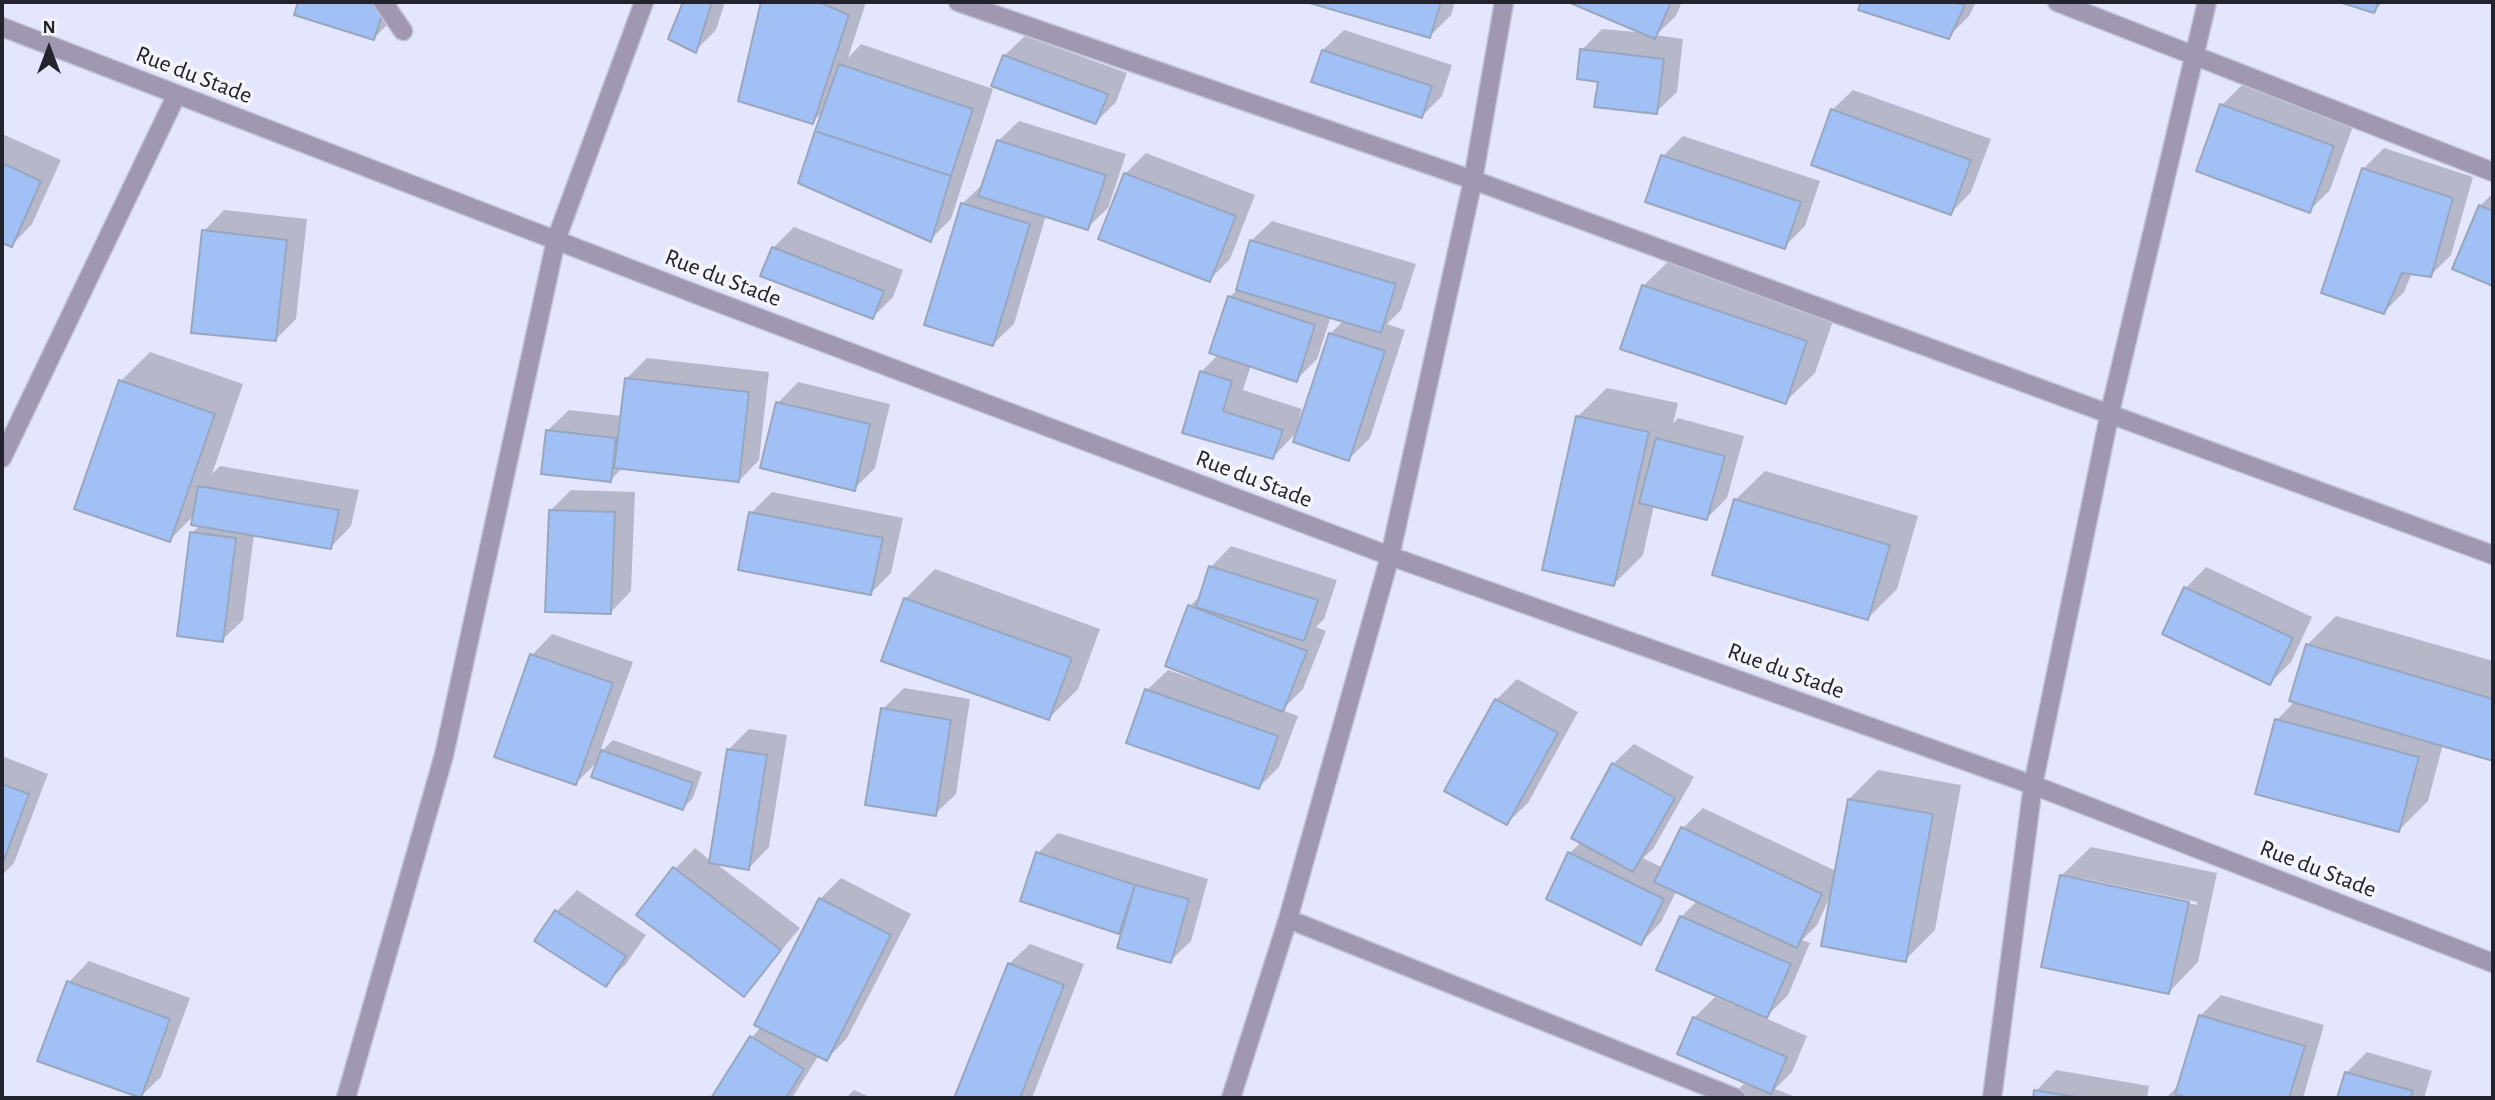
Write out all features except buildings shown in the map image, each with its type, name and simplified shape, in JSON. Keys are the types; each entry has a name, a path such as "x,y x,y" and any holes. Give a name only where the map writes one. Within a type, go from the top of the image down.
{"street":[{"path":"383,2 403,31"},
{"path":"346,1098 444,755 556,240 645,2"},
{"path":"958,2 1473,180 2493,555"},
{"path":"1230,1098 1288,919 1390,556 1473,180 1504,2"},
{"path":"2057,2 2493,172"},
{"path":"1992,1098 2033,785 2110,412 2207,2"},
{"name":"Rue du Stade","path":"2,27 1390,556 2033,785 2493,963"},
{"path":"2,458 177,94"},
{"path":"1288,919 1736,1098"}]}
